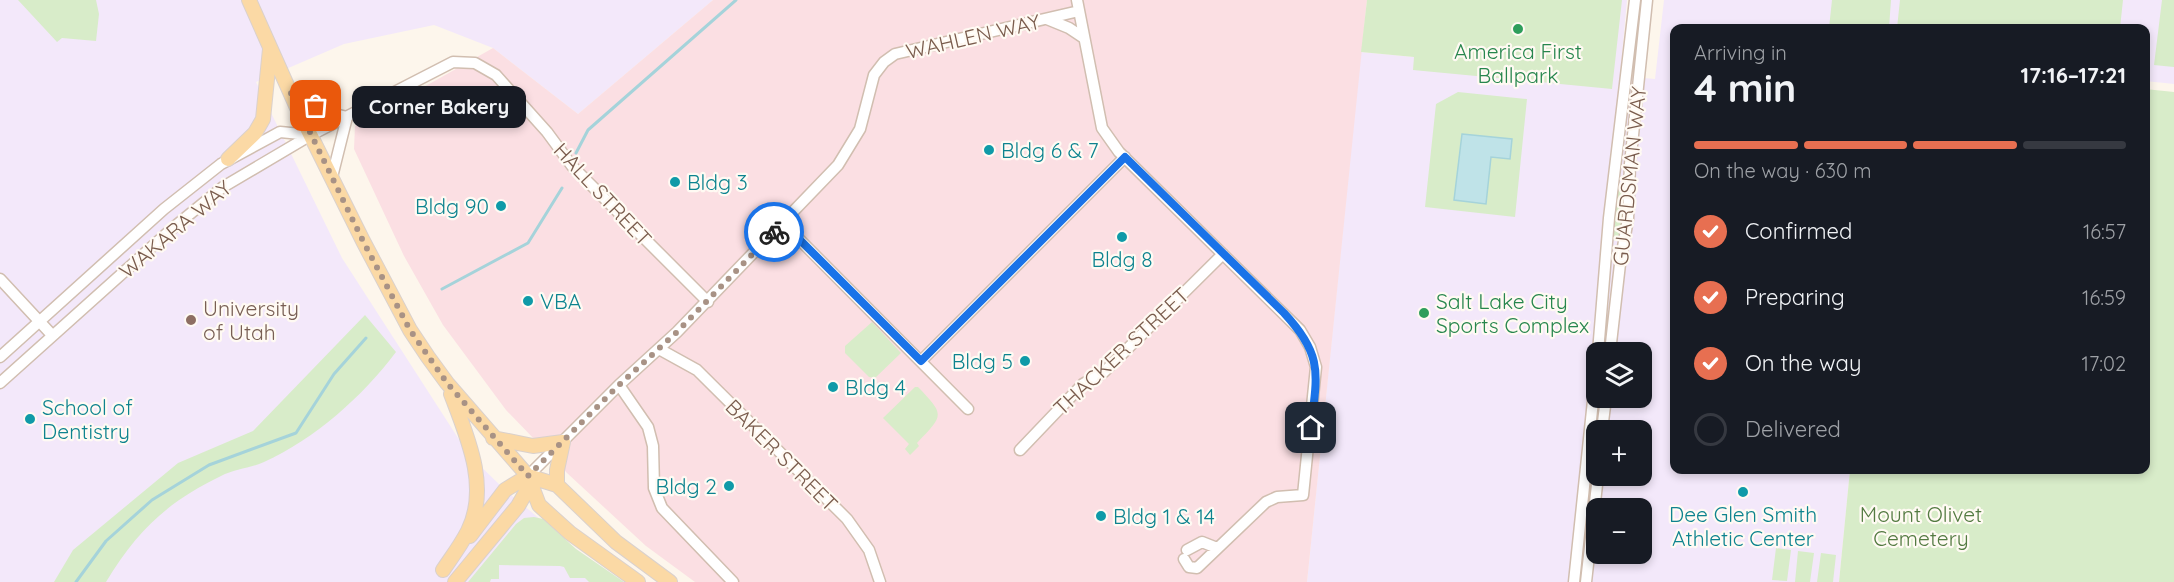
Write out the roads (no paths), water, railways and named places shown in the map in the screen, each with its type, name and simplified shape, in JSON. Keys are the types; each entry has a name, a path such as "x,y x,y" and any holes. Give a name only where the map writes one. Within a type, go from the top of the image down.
{"main road":[{"path":"249,0 311,135 385,286 410,330 447,383 528,476 539,505 570,533 638,582"},
{"path":"228,159 255,133 263,119 270,47"},
{"path":"443,570 469,530 476,503 477,478 469,442 447,383"},
{"path":"493,438 533,446 563,442 557,470 557,485"},
{"path":"455,582 518,506 526,492 528,476"},
{"path":"433,582 505,490 528,476 557,485 616,542 670,582"}],"street":[{"name":"GUARDSMAN WAY","path":"1599,342 1609,218 1635,0"},
{"name":"GUARDSMAN WAY","path":"1612,342 1620,264 1628,219 1630,164 1647,0"},
{"name":"WAHLEN WAY","path":"528,476 619,385 708,302 838,165 850,149 864,118 874,75 884,62 895,54 1047,19 1078,6"},
{"path":"1078,6 1102,128 1125,157 1300,330 1311,347 1316,376 1303,495 1277,497 1266,502 1218,548 1197,568 1189,567 1186,555 1202,542 1218,548"},
{"path":"1047,19 1069,28 1084,38"},
{"name":"HALL STREET","path":"311,135 447,64 466,62 482,66 503,82 547,132 572,166 708,302"},
{"path":"290,91 330,113 347,117 332,177"},
{"name":"WAKARA WAY","path":"0,357 171,203 228,159 280,132 311,135"},
{"name":"WAKARA WAY","path":"0,383 201,203 234,180 311,135"},
{"path":"921,361 1125,157"},
{"path":"783,223 968,409"},
{"name":"THACKER STREET","path":"1020,450 1083,384 1104,372 1223,254"},
{"path":"0,279 52,335"},
{"name":"BAKER STREET","path":"659,349 697,370 847,519 869,550 880,582"},
{"path":"619,385 648,427 653,446 654,488 662,508 734,582"},
{"path":"1574,582 1592,408"},
{"path":"1586,582 1597,486"}],"water":[{"path":"1462,134 1512,139 1510,159 1491,157 1486,204 1454,200"}],"waterway":[{"path":"576,153 588,130 736,0"},
{"path":"442,289 528,243 562,188"},
{"path":"76,582 106,541 152,500 209,465 296,433 334,374 366,338"}],"place":[{"name":"America First Ballpark","path":"1518,29"},
{"name":"Corner Bakery","path":"316,106"},
{"name":"Bldg 6 & 7","path":"989,150"},
{"name":"Bldg 3","path":"675,182"},
{"name":"Bldg 90","path":"501,206"},
{"name":"Bldg 8","path":"1122,237"},
{"name":"VBA","path":"528,301"},
{"name":"Salt Lake City Sports Complex","path":"1424,313"},
{"name":"University of Utah","path":"191,320"},
{"name":"Bldg 5","path":"1025,361"},
{"name":"Bldg 4","path":"833,387"},
{"name":"School of Dentistry","path":"30,419"},
{"name":"Bldg 2","path":"729,486"},
{"name":"Dee Glen Smith Athletic Center","path":"1743,492"},
{"name":"Bldg 1 & 14","path":"1101,516"}],"park label":[{"name":"Mount Olivet Cemetery","path":"1921,526"}]}
